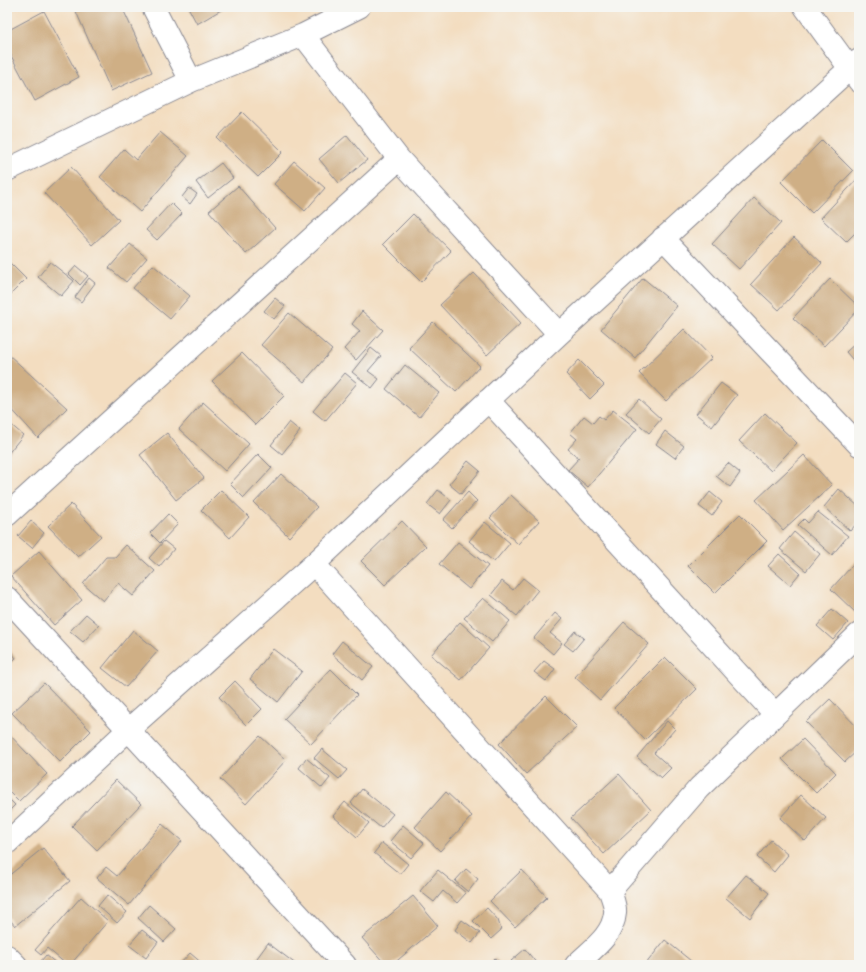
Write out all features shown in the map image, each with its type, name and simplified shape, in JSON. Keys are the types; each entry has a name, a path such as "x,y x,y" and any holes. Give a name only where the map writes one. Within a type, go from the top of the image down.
{"street":[{"path":"153,7 191,80"},
{"path":"7,170 191,80 304,35 359,7"},
{"path":"7,843 128,730 314,564 663,238 856,70 805,7"},
{"path":"304,35 399,159 559,334"},
{"path":"7,516 399,159"},
{"path":"663,238 859,445"},
{"path":"488,400 775,714"},
{"path":"314,564 610,891 616,911 612,925 604,938 576,965"},
{"path":"7,598 345,965"},
{"path":"610,891 699,788 859,634"},
{"path":"7,956 16,965"}],"building":[{"path":"74,7 122,7 152,72 111,91"},
{"path":"188,7 226,7 197,24"},
{"path":"44,11 79,77 35,101 7,48 7,31"},
{"path":"242,112 283,152 258,177 217,138"},
{"path":"160,132 188,156 140,212 100,177 124,149 136,160"},
{"path":"347,135 367,160 339,183 319,159"},
{"path":"822,140 853,171 812,213 781,182"},
{"path":"294,161 325,188 305,211 274,184"},
{"path":"221,163 233,178 208,198 196,182"},
{"path":"71,167 119,220 92,245 44,193"},
{"path":"859,177 859,229 846,242 821,218"},
{"path":"238,186 275,228 246,254 209,211"},
{"path":"189,188 197,194 190,204 182,197"},
{"path":"754,198 781,223 739,269 712,244"},
{"path":"171,203 182,214 157,240 146,230"},
{"path":"413,214 451,251 421,282 383,244"},
{"path":"794,237 822,263 779,310 751,284"},
{"path":"130,244 147,258 126,282 109,268"},
{"path":"7,260 26,279 7,298"},
{"path":"50,262 74,281 61,296 38,277"},
{"path":"153,265 190,296 170,319 133,288"},
{"path":"76,266 88,276 80,285 69,274"},
{"path":"474,273 521,323 487,355 440,305"},
{"path":"89,278 95,283 81,302 75,297"},
{"path":"643,278 677,306 635,358 601,329"},
{"path":"830,279 859,307 859,309 824,346 793,318"},
{"path":"275,298 285,306 274,319 264,311"},
{"path":"362,311 383,330 356,360 344,349 360,331 352,324"},
{"path":"289,313 332,350 304,382 261,345"},
{"path":"433,322 480,366 456,392 409,348"},
{"path":"684,329 712,358 666,401 639,373"},
{"path":"859,340 859,367 846,352"},
{"path":"371,348 381,356 368,371 379,379 372,388 352,372"},
{"path":"242,353 284,396 255,425 212,381"},
{"path":"9,355 67,408 38,438 7,404 7,356"},
{"path":"579,360 604,385 590,399 566,374"},
{"path":"405,365 439,393 419,417 386,389"},
{"path":"345,373 357,383 325,421 313,411"},
{"path":"721,383 737,395 712,427 696,414"},
{"path":"639,399 661,419 649,433 626,413"},
{"path":"203,402 249,444 225,471 179,429"},
{"path":"613,410 637,429 588,487 568,470 579,458 568,449 577,439 570,433 584,416 593,423 599,416 604,420"},
{"path":"765,413 797,443 771,471 739,441"},
{"path":"289,422 300,431 282,454 271,445"},
{"path":"9,423 23,435 7,455 7,425"},
{"path":"665,431 684,446 675,458 656,444"},
{"path":"167,433 204,478 176,500 140,455"},
{"path":"258,454 272,468 244,498 230,484"},
{"path":"804,455 832,485 783,530 756,500"},
{"path":"468,461 480,471 461,494 449,484"},
{"path":"728,463 740,473 730,487 716,476"},
{"path":"281,474 317,507 289,537 254,503"},
{"path":"839,489 859,507 859,521 850,531 824,507"},
{"path":"221,490 249,517 230,538 201,510"},
{"path":"438,490 451,500 440,514 427,504"},
{"path":"468,492 477,501 452,528 443,520"},
{"path":"710,492 722,502 712,516 699,506"},
{"path":"511,495 539,521 518,544 490,518"},
{"path":"71,504 101,536 78,557 48,526"},
{"path":"818,512 848,536 832,555 798,525 804,519 808,523"},
{"path":"168,514 178,524 160,543 150,533"},
{"path":"740,514 767,541 715,593 688,566"},
{"path":"31,521 44,533 32,548 18,536"},
{"path":"402,521 426,546 385,585 361,561"},
{"path":"485,522 510,543 494,562 469,541"},
{"path":"794,532 820,554 806,571 780,549"},
{"path":"164,541 174,549 159,567 149,558"},
{"path":"458,542 488,566 469,589 439,564"},
{"path":"126,545 155,571 133,596 118,583 103,601 83,584 106,557 115,557"},
{"path":"39,551 82,600 54,625 11,576"},
{"path":"779,554 800,573 790,585 768,566"},
{"path":"859,558 859,611 857,614 831,589"},
{"path":"523,578 538,590 517,616 491,595 502,581 513,590"},
{"path":"483,598 510,621 492,642 464,618"},
{"path":"832,609 848,623 833,640 817,626"},
{"path":"555,613 562,619 550,633 562,643 553,654 534,638"},
{"path":"86,614 99,625 83,642 70,631"},
{"path":"460,622 489,648 461,680 431,655"},
{"path":"624,622 649,644 600,700 575,677"},
{"path":"133,630 158,651 126,687 102,668"},
{"path":"575,631 584,638 573,651 564,644"},
{"path":"342,641 373,667 362,680 332,654"},
{"path":"7,647 16,658 7,666"},
{"path":"273,649 302,671 278,702 250,679"},
{"path":"665,657 697,689 645,740 614,708"},
{"path":"544,661 555,669 546,681 534,672"},
{"path":"331,669 357,695 311,744 284,719"},
{"path":"235,681 262,709 246,725 219,697"},
{"path":"44,683 91,731 60,762 12,713"},
{"path":"546,696 577,727 526,774 499,744"},
{"path":"830,699 859,729 859,749 845,762 806,722"},
{"path":"667,721 675,729 654,753 671,768 661,778 637,757"},
{"path":"7,732 47,774 19,801 7,789"},
{"path":"260,736 286,760 246,804 220,779"},
{"path":"803,739 836,773 816,793 782,759"},
{"path":"322,749 347,770 339,779 314,758"},
{"path":"306,758 330,778 322,788 299,768"},
{"path":"619,774 651,810 604,854 571,818"},
{"path":"116,780 141,804 97,850 72,826"},
{"path":"362,789 393,814 381,828 351,803"},
{"path":"446,792 472,816 440,851 415,827"},
{"path":"801,795 826,818 805,841 780,818"},
{"path":"7,797 15,805 7,813"},
{"path":"345,802 369,823 357,837 333,816"},
{"path":"162,824 182,841 129,905 97,878 106,867 117,876"},
{"path":"403,825 424,843 411,858 390,841"},
{"path":"771,840 788,855 774,872 757,857"},
{"path":"382,843 408,864 400,874 374,853"},
{"path":"43,848 70,881 15,926 7,916 7,877"},
{"path":"466,869 478,879 468,892 455,881"},
{"path":"438,870 466,893 457,903 443,891 434,902 420,891"},
{"path":"522,870 547,897 515,927 490,901"},
{"path":"746,875 769,893 750,918 726,898"},
{"path":"107,895 127,912 117,923 98,906"},
{"path":"413,896 438,926 392,965 386,965 362,938"},
{"path":"81,897 108,921 70,965 67,965 47,948 41,955 35,950"},
{"path":"149,905 176,929 164,942 138,918"},
{"path":"487,908 498,920 501,930 491,939 473,921"},
{"path":"462,920 480,933 472,943 455,930"},
{"path":"142,930 158,942 146,958 129,945"},
{"path":"665,940 696,965 645,965"},
{"path":"268,943 297,965 252,965"},
{"path":"525,949 538,965 515,965 511,961"},
{"path":"190,953 204,965 181,965 180,964"},
{"path":"46,955 56,963 54,965 47,965 41,961"},
{"path":"495,958 502,965 488,965"}]}
